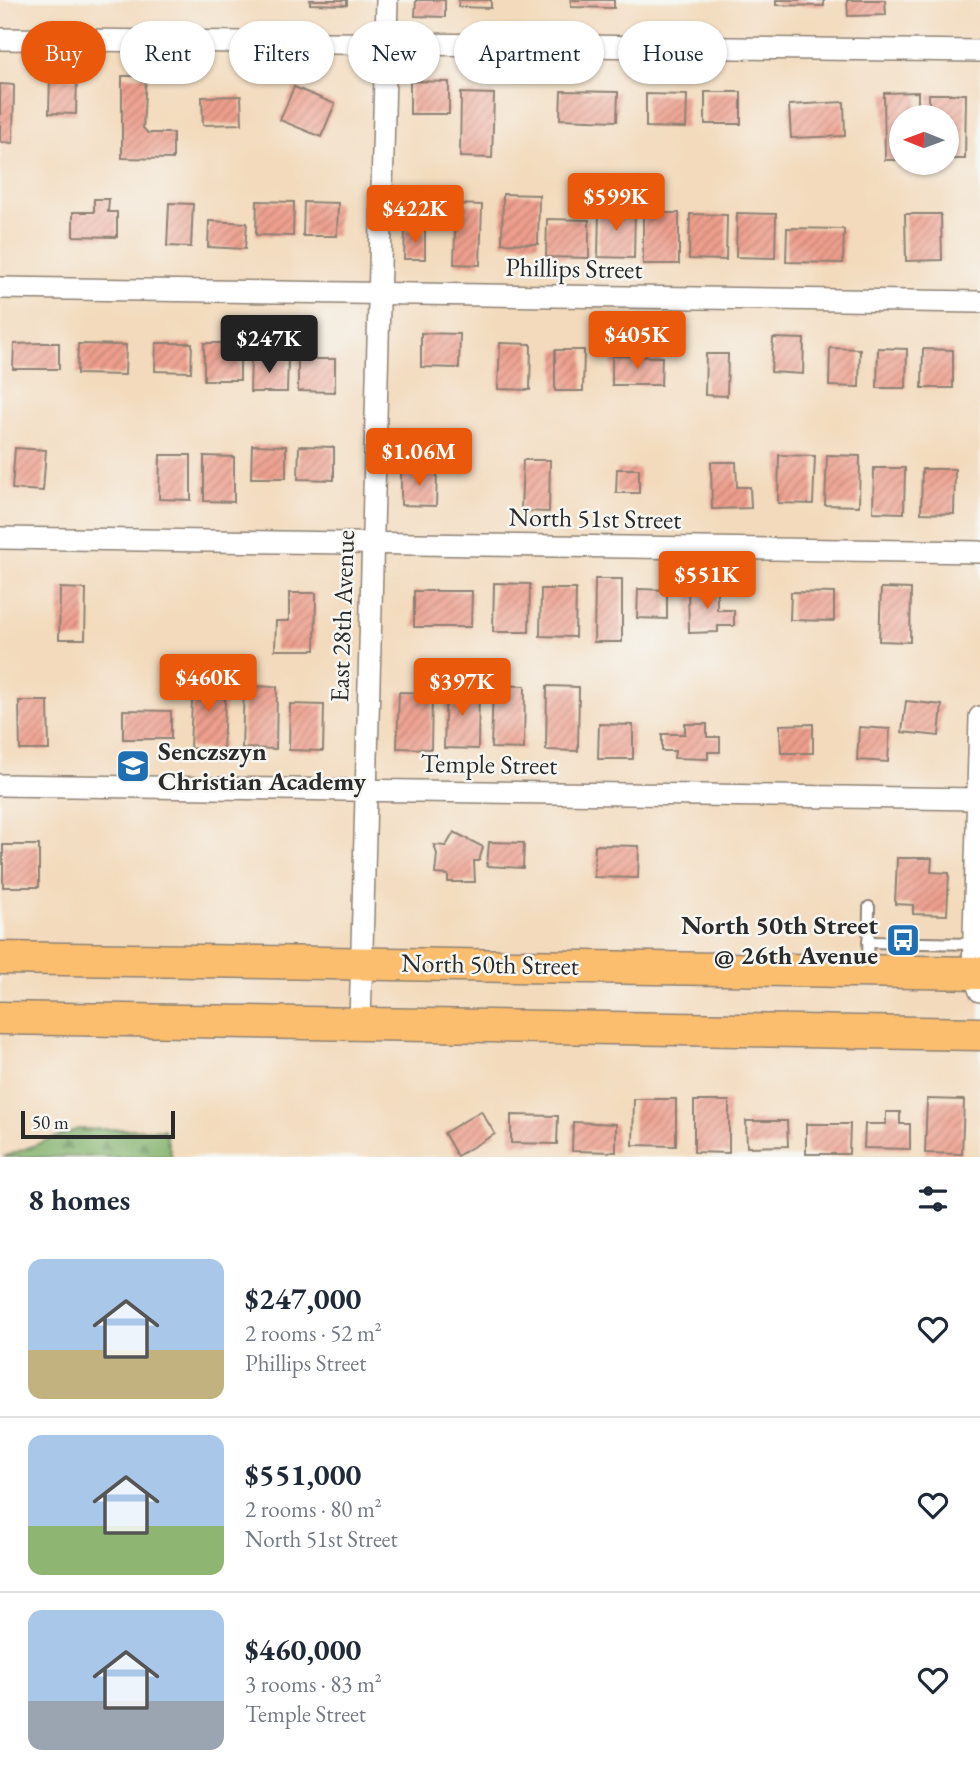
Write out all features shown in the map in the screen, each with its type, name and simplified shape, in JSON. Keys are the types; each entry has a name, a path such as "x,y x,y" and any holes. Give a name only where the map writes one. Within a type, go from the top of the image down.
{"main road":[{"name":"North 50th Street","path":"0,958 361,961 868,956 977,970"},
{"path":"0,1018 980,1034"}],"street":[{"name":"East 28th Avenue","path":"386,21 387,0"},
{"path":"0,39 348,43"},
{"path":"440,44 980,51"},
{"name":"East 28th Avenue","path":"360,1024 384,84"},
{"name":"Phillips Street","path":"0,288 980,302"},
{"name":"North 51st Street","path":"0,538 980,552"},
{"path":"977,970 980,717"},
{"name":"Temple Street","path":"0,785 978,799"}],"lane":[{"path":"868,956 869,907"}],"green space":[{"path":"78,1129 164,1129 172,1157 3,1157"}],"building":[{"path":"310,0 347,0 347,5 310,4"},
{"path":"416,0 445,0 445,17 415,16"},
{"path":"459,0 491,0 491,8 458,7"},
{"path":"571,0 614,0 614,8 571,7"},
{"path":"776,0 824,0 824,6 776,5"},
{"path":"847,0 885,0 886,15 848,16"},
{"path":"449,82 449,114 410,114 410,84"},
{"path":"0,84 14,85 13,143 0,142"},
{"path":"50,84 77,84 76,114 49,113"},
{"path":"122,84 146,84 143,128 148,133 173,133 173,159 122,158"},
{"path":"294,87 335,104 321,137 280,120"},
{"path":"561,91 618,92 617,121 560,119"},
{"path":"705,92 741,92 741,124 705,124"},
{"path":"918,92 918,105 889,105 889,160 885,160 884,93"},
{"path":"461,93 494,94 492,158 460,157"},
{"path":"646,94 687,95 686,128 646,127"},
{"path":"929,94 966,94 965,159 959,159 959,105 929,105"},
{"path":"241,96 242,124 203,125 202,97"},
{"path":"844,102 845,136 791,138 789,105"},
{"path":"503,194 539,195 538,244 502,243"},
{"path":"94,199 109,199 108,212 117,212 117,237 73,236 73,212 94,212"},
{"path":"257,201 294,202 293,236 256,235"},
{"path":"304,202 338,203 337,236 303,236"},
{"path":"169,203 193,204 191,247 167,246"},
{"path":"456,204 482,205 480,265 454,264"},
{"path":"599,209 635,210 634,258 598,257"},
{"path":"643,213 679,213 679,264 643,264"},
{"path":"737,213 776,214 775,258 736,257"},
{"path":"690,214 727,215 726,260 689,259"},
{"path":"905,214 941,214 942,260 906,261"},
{"path":"547,219 589,220 589,258 546,257"},
{"path":"209,221 247,223 245,249 208,247"},
{"path":"787,228 844,229 843,263 786,262"},
{"path":"405,230 425,231 425,259 404,259"},
{"path":"421,333 460,334 459,368 421,367"},
{"path":"773,338 804,339 803,374 771,372"},
{"path":"59,343 59,369 13,369 14,344"},
{"path":"156,343 192,343 191,372 155,371"},
{"path":"204,343 240,343 240,380 204,380"},
{"path":"500,343 531,344 530,390 498,389"},
{"path":"78,344 126,345 125,375 77,374"},
{"path":"830,348 860,349 859,387 829,386"},
{"path":"878,348 907,349 906,388 877,388"},
{"path":"923,349 953,350 953,388 922,388"},
{"path":"555,350 584,350 583,391 555,391"},
{"path":"706,354 728,354 727,396 705,395"},
{"path":"612,356 662,357 661,385 612,385"},
{"path":"251,358 288,359 287,392 250,392"},
{"path":"298,359 335,359 335,392 298,391"},
{"path":"252,445 286,446 286,478 251,478"},
{"path":"299,446 334,447 334,480 298,479"},
{"path":"15,448 46,450 43,491 12,489"},
{"path":"160,455 191,455 191,500 159,499"},
{"path":"779,455 815,456 813,504 778,503"},
{"path":"827,455 860,456 859,506 825,505"},
{"path":"204,456 234,457 234,502 204,501"},
{"path":"523,460 550,460 549,512 521,511"},
{"path":"711,462 736,462 737,487 750,487 751,508 712,509"},
{"path":"874,468 905,468 904,513 873,512"},
{"path":"617,469 639,469 639,493 616,493"},
{"path":"922,469 955,469 954,514 921,513"},
{"path":"401,470 437,471 436,506 401,505"},
{"path":"595,579 622,579 622,642 594,642"},
{"path":"494,583 530,584 529,632 493,632"},
{"path":"688,587 717,587 717,610 734,610 734,626 718,626 718,632 689,633"},
{"path":"60,588 86,589 85,639 59,639"},
{"path":"881,588 911,589 910,642 879,641"},
{"path":"541,589 576,589 575,637 540,636"},
{"path":"638,589 667,590 667,619 637,618"},
{"path":"414,591 472,591 471,627 414,627"},
{"path":"791,592 834,593 834,621 790,620"},
{"path":"289,593 316,593 315,650 275,650 276,621 289,621"},
{"path":"193,678 226,679 223,750 190,748"},
{"path":"493,685 525,686 524,749 491,748"},
{"path":"244,686 277,687 276,749 242,748"},
{"path":"446,686 479,687 478,749 444,748"},
{"path":"547,686 579,687 578,751 546,750"},
{"path":"399,692 432,693 431,749 397,748"},
{"path":"19,701 48,701 49,750 20,750"},
{"path":"906,701 942,705 939,736 902,732"},
{"path":"290,704 324,705 323,751 289,750"},
{"path":"123,710 171,711 171,739 123,739"},
{"path":"599,724 633,725 633,759 598,759"},
{"path":"685,724 707,724 707,737 720,737 720,752 708,752 708,759 674,758 675,751 662,751 662,734 685,734"},
{"path":"813,724 813,753 781,753 780,725"},
{"path":"859,727 890,729 888,762 857,760"},
{"path":"454,832 483,847 479,861 474,861 475,882 448,882 448,875 435,874 437,854 434,845 446,846"},
{"path":"489,842 524,843 523,868 487,866"},
{"path":"3,845 39,845 39,887 3,887"},
{"path":"595,845 639,846 638,878 594,877"},
{"path":"897,858 932,858 931,872 949,873 947,915 913,914 913,905 895,904"},
{"path":"634,1099 676,1099 676,1146 633,1145"},
{"path":"927,1099 964,1100 962,1154 925,1153"},
{"path":"694,1101 729,1101 729,1153 694,1152"},
{"path":"481,1111 495,1134 457,1156 444,1133"},
{"path":"886,1112 900,1112 900,1124 910,1124 910,1149 864,1148 865,1124 886,1124"},
{"path":"511,1115 558,1116 557,1144 511,1143"},
{"path":"746,1121 787,1121 788,1146 747,1147"},
{"path":"573,1122 616,1124 616,1152 572,1151"},
{"path":"806,1124 850,1124 849,1154 806,1154"}],"place":[{"name":"Senczszyn Christian Academy","path":"133,766"},
{"name":"North 50th Street @ 26th Avenue","path":"903,940"}]}
